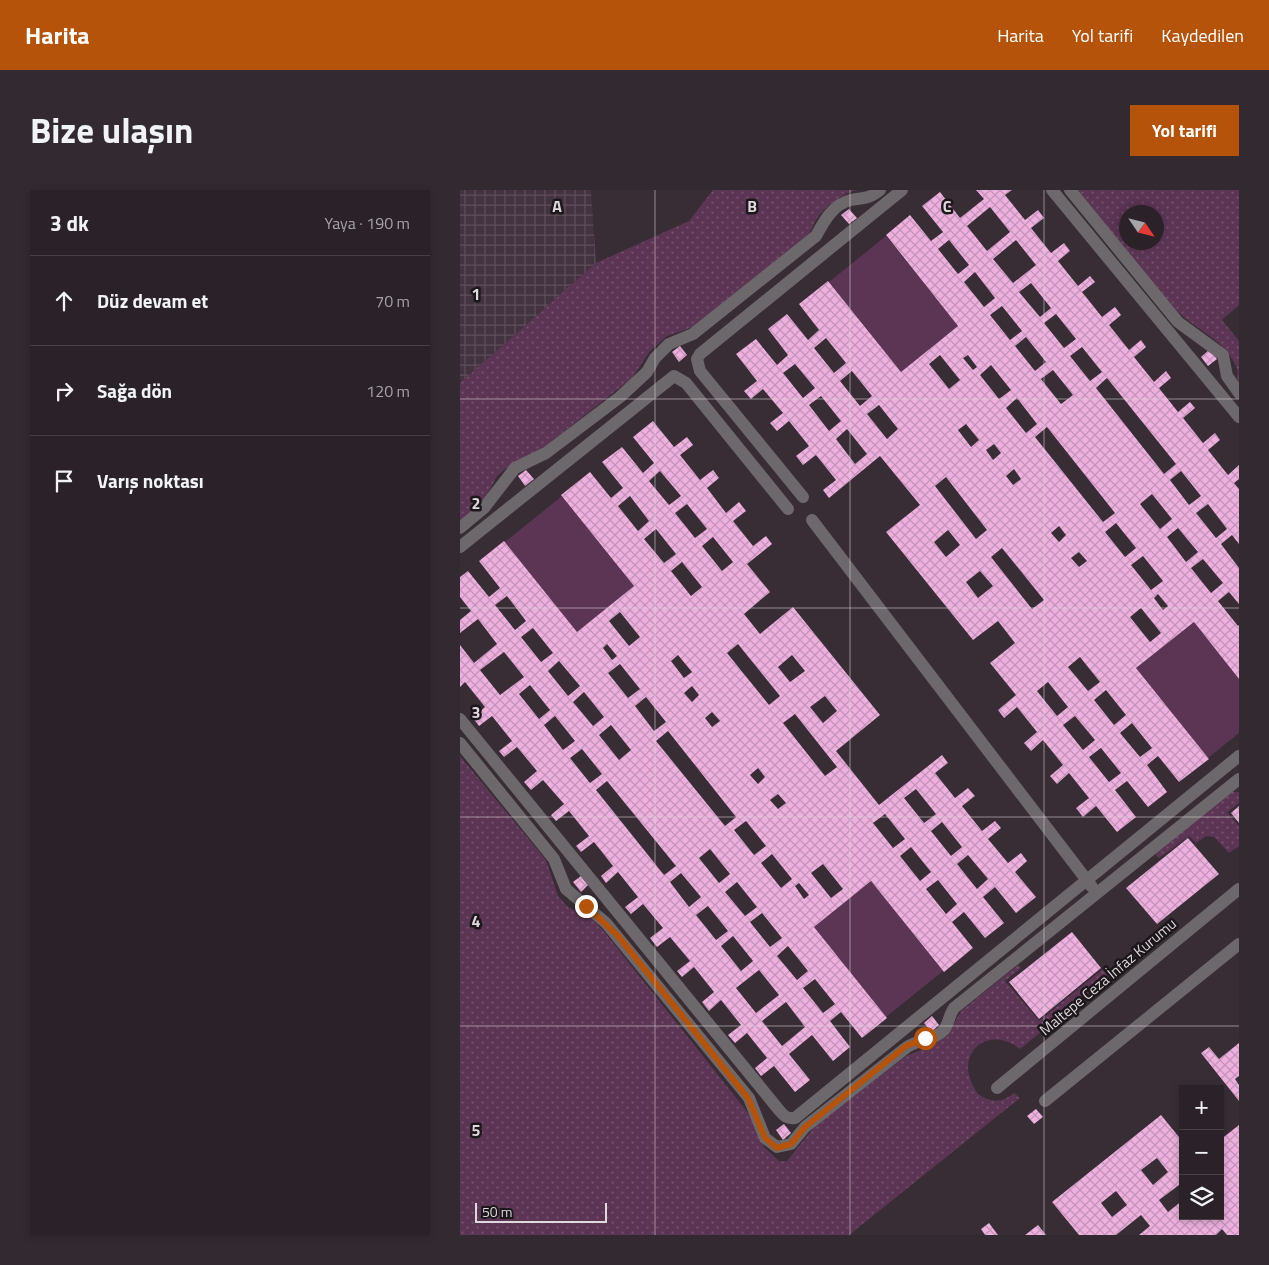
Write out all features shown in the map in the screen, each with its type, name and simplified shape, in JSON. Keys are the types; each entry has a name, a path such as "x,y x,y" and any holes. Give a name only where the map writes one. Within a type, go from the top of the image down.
{"lane":[{"path":"460,528 484,508 515,468 546,453 620,397 647,372 655,358 669,344 693,334 816,236 825,218 841,204 851,200 869,199 880,190"},
{"path":"803,497 700,371 697,359 700,354 902,190"},
{"path":"1052,190 1239,417"},
{"path":"1070,190 1178,322 1224,355 1227,376 1239,393"},
{"path":"460,547 674,376 686,383 788,509"},
{"path":"812,520 1096,892"},
{"path":"460,719 787,1118 795,1118 1239,756"},
{"path":"460,743 554,860 566,889 606,923 748,1098 765,1138 777,1148 791,1144 805,1127 906,1046 919,1039 932,1038 942,1032 954,1008 1239,779"},
{"name":"Maltepe Ceza İnfaz Kurumu","path":"997,1088 1239,889"},
{"path":"1045,1102 1239,944"}],"shaded area":[{"path":"460,190 591,190 596,263 460,383"},
{"path":"713,190 858,190 840,197 829,206 819,215 808,235 693,327 667,336 650,351 632,378 543,448 505,469 497,476 484,501 460,522 460,383 596,263 689,221"},
{"path":"1076,190 1239,190 1239,305 1222,320 1239,341 1239,384 1236,366 1224,348 1182,315 1126,250 1164,250 1164,205 1119,205 1119,242"},
{"path":"886,236 958,326 901,372 829,282"},
{"path":"562,496 634,586 577,632 505,542"},
{"path":"1194,622 1239,679 1239,733 1208,758 1136,668"},
{"path":"460,756 546,860 558,896 569,908 589,916 602,929 749,1114 764,1147 779,1161 787,1161 815,1126 906,1056 931,1046 947,1036 961,1011 1018,965 1021,968 1005,981 1039,1021 1103,969 1108,977 1020,1049 1008,1042 996,1040 985,1042 976,1047 970,1056 968,1067 970,1080 978,1094 996,1101 1005,1099 1014,1093 1020,1098 849,1235 460,1235"},
{"path":"1231,792 1239,792 1239,803 1227,812 1239,826 1239,846 1229,853 1214,837 1206,836 1196,843 1189,836 1159,858 1156,855 1156,851"},
{"path":"871,881 943,971 886,1017 814,927"}],"building":[{"path":"976,190 1012,190 1005,195 1025,220 1038,210 1044,218 1031,228 1051,253 1064,243 1070,251 1058,261 1078,286 1090,276 1095,282 1082,292 1102,317 1115,307 1121,315 1109,325 1129,350 1141,340 1146,347 1134,357 1154,382 1166,371 1171,378 1159,388 1178,412 1190,402 1195,408 1183,418 1203,443 1215,433 1220,440 1208,450 1228,475 1239,465 1239,479 1234,483 1239,489 1239,544 1232,535 1221,544 1239,568 1239,604 1229,592 1218,601 1239,625 1239,679 1194,622 1136,668 1209,759 1179,782 1158,756 1147,765 1167,792 1148,807 1127,781 1115,790 1136,817 1117,832 1096,806 1083,817 1076,808 1089,798 1069,773 1057,784 1050,776 1063,765 1043,740 1031,751 1024,743 1037,732 1017,707 1004,718 998,710 1016,695 990,663 1015,643 998,621 973,640 886,532 920,505 880,456 829,498 823,490 836,480 816,455 803,465 796,456 809,446 789,421 777,431 770,423 783,413 763,389 751,399 744,391 757,381 736,354 756,339 777,365 788,355 768,329 787,314 808,340 819,330 799,304 828,281 901,372 958,326 886,235 910,215 931,241 943,232 922,206 940,192 960,218 984,199","holes":["990,207 1010,232 987,251 967,226","949,240 969,265 958,274 938,249","1016,240 1036,265 1013,283 993,259","975,272 995,298 984,307 964,282","1031,283 1051,308 1040,317 1019,292","1002,306 1022,331 1010,340 990,315","1056,314 1076,339 1064,348 1044,323","1026,337 1046,362 1035,371 1015,346","826,338 846,363 834,373 814,348","1082,347 1102,372 1090,381 1070,356","940,355 960,380 949,389 929,364","968,355 977,367 973,370 963,358","795,364 815,388 803,398 783,373","991,365 1011,390 999,399 980,375","1053,370 1073,395 1061,404 1041,379","852,371 872,396 860,406 840,381","1107,378 1176,464 1164,474 1096,388","821,396 841,421 829,431 809,405","1017,398 1037,424 1026,433 1006,408","879,405 898,429 887,439 867,414","966,424 979,440 971,447 958,430","1047,427 1115,513 1103,522 1035,437","847,429 867,454 855,464 836,439","994,444 1001,453 993,460 986,450","1014,469 1021,479 1013,485 1006,476","1181,471 1201,496 1189,505 1170,480","946,477 987,530 976,539 935,486","1152,494 1172,519 1160,529 1140,504","1208,504 1227,529 1216,538 1196,513","1116,523 1136,548 1125,557 1105,532","1059,526 1066,535 1059,542 1051,533","1178,528 1198,552 1186,562 1167,537","948,530 960,545 946,557 934,542","1002,548 1044,600 1032,609 991,557","1079,552 1087,561 1079,567 1071,558","1143,556 1163,581 1151,590 1131,565","1203,559 1223,583 1211,593 1191,568","980,571 993,586 978,598 966,582","1158,594 1168,606 1163,610 1154,598","1141,608 1161,633 1150,642 1130,617","1080,657 1100,682 1088,691 1068,667","1048,682 1068,707 1057,716 1037,691","1106,690 1126,715 1114,725 1094,700","1075,716 1095,740 1083,750 1063,725","1132,723 1152,748 1140,757 1120,733","1101,748 1121,773 1109,782 1089,757"]},
{"path":"849,209 857,218 849,224 841,215"},
{"path":"680,346 687,355 679,362 672,352"},
{"path":"1209,350 1217,359 1208,366 1201,357"},
{"path":"653,421 674,447 687,437 693,445 680,455 700,480 713,470 719,478 707,488 726,513 739,502 746,511 733,521 753,546 766,536 772,544 747,564 770,592 744,614 760,634 793,607 880,715 836,751 879,805 942,755 948,763 935,773 955,798 968,788 975,796 962,806 982,831 995,821 1001,828 988,839 1008,863 1021,853 1027,861 1015,872 1036,897 1016,913 995,887 983,897 1004,923 985,938 964,912 952,922 973,948 944,972 871,881 814,927 887,1018 862,1038 841,1012 830,1021 850,1047 833,1061 812,1035 789,1054 810,1080 795,1092 774,1066 761,1076 755,1068 767,1058 747,1033 735,1043 728,1035 741,1025 721,1000 709,1011 702,1002 714,992 694,967 682,977 677,971 690,961 670,937 657,947 650,938 663,928 643,904 631,914 625,907 638,897 618,872 606,883 601,876 613,866 594,842 581,852 576,846 589,836 569,811 556,821 551,815 564,804 543,780 531,790 524,782 537,771 517,747 504,757 499,751 512,741 492,716 479,726 473,718 485,707 465,682 460,687 460,645 474,663 497,644 478,619 460,633 460,620 471,611 460,597 460,577 468,571 489,597 500,588 479,561 504,541 577,632 634,586 561,495 590,472 611,498 623,488 602,462 622,447 643,473 654,463 633,437","holes":["660,471 681,496 669,505 649,481","630,496 649,521 638,531 618,506","687,504 707,529 695,538 675,513","656,529 676,554 664,563 644,539","713,537 733,562 722,571 702,546","682,562 702,587 691,596 671,571","507,596 526,621 515,630 495,605","620,612 640,637 629,646 609,621","533,628 553,653 541,662 521,637","607,644 617,656 612,660 603,648","738,644 780,696 769,705 727,653","504,652 524,677 500,695 480,670","678,655 692,672 684,678 671,661","792,655 805,671 790,682 778,667","559,661 580,686 568,696 548,671","620,664 640,689 628,698 608,673","530,685 550,710 539,719 519,694","692,686 699,695 692,702 684,693","584,692 604,717 593,726 573,702","825,696 837,711 823,723 810,707","646,697 666,722 654,731 635,706","712,712 720,721 712,727 705,718","795,714 837,767 825,776 783,723","555,716 575,741 563,750 544,725","611,725 631,750 619,760 599,735","668,731 736,817 725,826 656,741","582,749 602,774 590,783 570,758","758,768 765,777 758,784 750,775","607,781 676,866 664,875 596,790","916,789 936,814 924,823 904,798","778,794 786,803 778,809 770,800","885,814 905,839 893,848 873,823","746,821 766,846 754,855 734,830","942,822 962,847 951,856 931,831","911,847 931,872 920,881 900,856","710,849 730,874 719,883 699,858","772,854 792,879 781,888 761,863","968,855 988,879 977,889 957,864","823,864 843,889 831,898 811,873","681,873 701,897 689,907 670,882","938,880 957,904 946,914 926,889","737,882 757,907 745,916 725,892","799,883 809,895 804,899 795,886","708,906 728,931 716,940 696,915","762,913 782,938 770,947 750,922","733,936 753,961 741,971 721,946","788,946 808,971 797,980 777,956","759,970 779,995 756,1013 736,988","815,979 835,1004 823,1013 803,988","786,1002 805,1027 782,1046 762,1021"]},
{"path":"526,470 534,479 525,486 518,476"},
{"path":"1239,806 1239,823 1231,813"},
{"path":"1188,838 1219,874 1157,924 1126,888"},
{"path":"581,876 588,885 581,892 573,882"},
{"path":"1072,932 1101,968 1039,1019 1009,982"},
{"path":"932,1016 939,1025 931,1032 924,1023"},
{"path":"1239,1043 1239,1076 1235,1079 1239,1085 1239,1101 1201,1053 1209,1047 1219,1059"},
{"path":"1036,1109 1043,1117 1034,1124 1027,1116"},
{"path":"1161,1115 1179,1137 1179,1185 1159,1200 1168,1212 1179,1203 1179,1220 1224,1220 1224,1137 1239,1125 1239,1235 1227,1235 1222,1229 1216,1235 1139,1235 1150,1226 1141,1215 1116,1235 1079,1235 1052,1202","holes":["1157,1158 1168,1172 1153,1185 1141,1170","1116,1191 1127,1205 1112,1217 1101,1203"]},
{"path":"784,1124 791,1133 783,1140 776,1130"},
{"path":"989,1223 998,1235 985,1235 981,1229"},
{"path":"1038,1225 1046,1235 1025,1235"}],"route":[{"path":"586,906 618,936 753,1104 765,1138 777,1148 791,1144 800,1131 906,1046 925,1038"}]}
